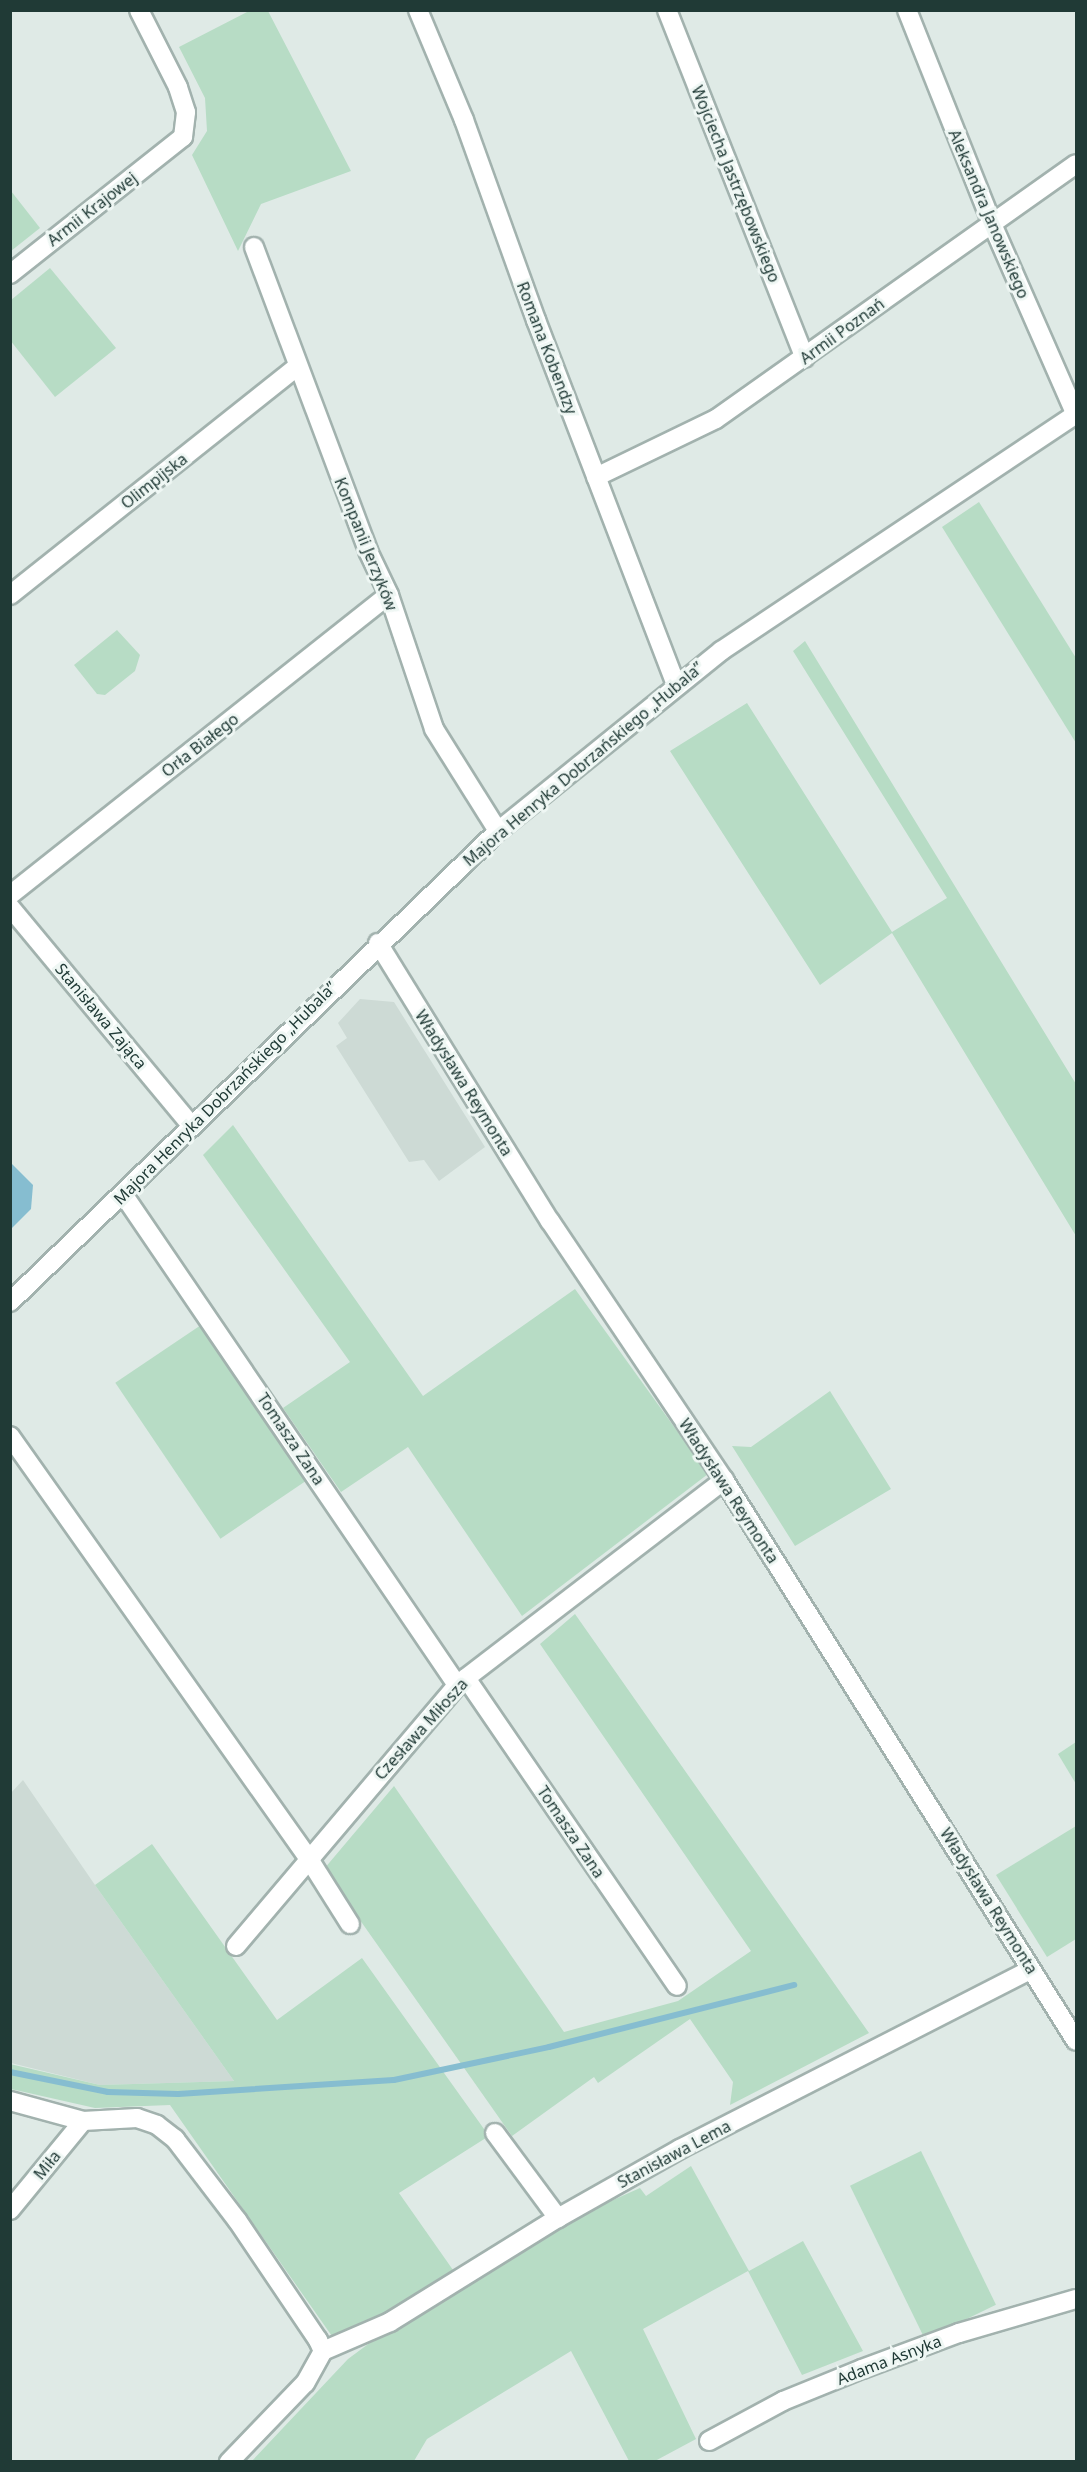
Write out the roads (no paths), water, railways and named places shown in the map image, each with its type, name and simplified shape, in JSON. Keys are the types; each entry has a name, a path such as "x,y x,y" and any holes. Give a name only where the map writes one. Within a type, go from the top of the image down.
{"street":[{"name":"Armii Krajowej","path":"10,274 183,137 186,112 178,87 139,10"},
{"name":"Romana Kobendzy","path":"418,10 464,120 596,477 676,685"},
{"name":"Wojciecha Jastrzębowskiego","path":"667,10 805,358"},
{"name":"Aleksandra Janowskiego","path":"907,10 993,226 1076,415"},
{"name":"Armii Poznań","path":"596,477 716,419 993,226 1077,164"},
{"name":"Kompanii Jerzyków","path":"254,247 297,367 389,595 434,729 498,831"},
{"name":"Olimpijska","path":"10,595 297,367"},
{"name":"Majora Henryka Dobrzańskiego „Hubala”","path":"10,1302 378,943 498,831 676,685 721,651 1076,415"},
{"name":"Orła Białego","path":"10,895 389,595"},
{"name":"Stanisława Zająca","path":"10,907 192,1126"},
{"name":"Władysława Reymonta","path":"378,943 549,1221 724,1480 1077,2042"},
{"name":"Tomasza Zana","path":"123,1194 461,1682 677,1986"},
{"path":"10,1436 309,1859 350,1924"},
{"name":"Czesława Miłosza","path":"236,1946 461,1682 724,1480"},
{"name":"Stanisława Lema","path":"323,2351 390,2322 558,2218 680,2149 1031,1969"},
{"path":"10,2101 84,2121 137,2118 157,2125 175,2139 237,2220 323,2351 305,2383 229,2462"},
{"name":"Miła","path":"10,2210 84,2121"},
{"path":"495,2133 558,2218"},
{"name":"Adama Asnyka","path":"709,2441 783,2401 862,2369 959,2333 1077,2298"}],"water":[{"path":"11,1163 33,1185 31,1209 11,1229"}],"waterway":[{"path":"10,2072 108,2092 178,2094 394,2080 549,2047 794,1985"}]}
